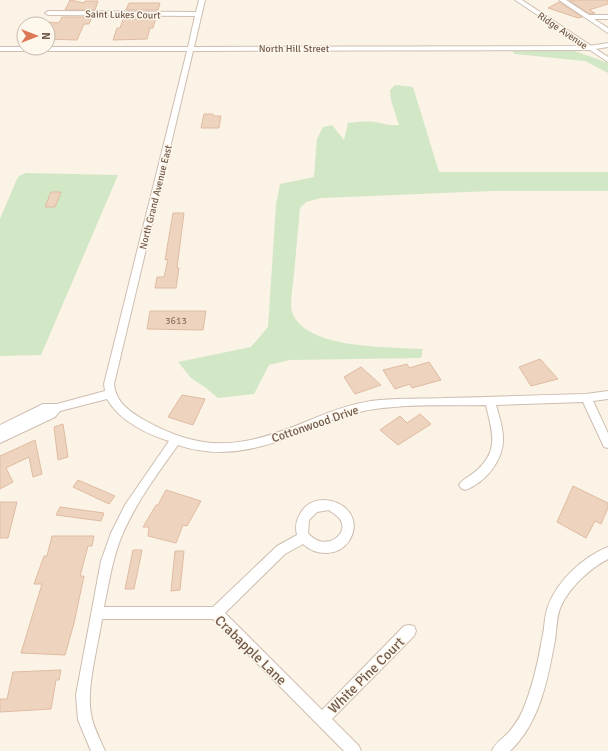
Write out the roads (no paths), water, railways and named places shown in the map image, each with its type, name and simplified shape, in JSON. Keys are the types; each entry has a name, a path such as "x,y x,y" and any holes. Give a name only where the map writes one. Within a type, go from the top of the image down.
{"street":[{"name":"North Grand Avenue East","path":"109,394 110,380 202,0"},
{"name":"Ridge Avenue","path":"518,0 608,60"},
{"path":"562,0 608,31"},
{"name":"Saint Lukes Court","path":"48,13 198,14"},
{"path":"587,17 608,17"},
{"name":"North Hill Street","path":"0,49 588,48 608,45"},
{"path":"0,430 44,408 57,408 109,394"},
{"name":"Cottonwood Drive","path":"109,394 114,402 127,414 145,426 175,441 194,446 213,448 242,447 261,443 351,410 379,404 586,398 608,395"},
{"path":"586,398 608,444"},
{"path":"465,485 479,476 497,452 498,438 490,401"},
{"path":"0,439 51,414 57,408"},
{"path":"98,751 90,735 83,708 85,679 108,560 117,534 128,512 158,464 175,441"},
{"path":"216,613 281,550 305,537"},
{"path":"499,751 507,745 522,727 531,706 556,604 577,575 600,557 608,553"},
{"name":"Crabapple Lane","path":"98,613 216,613 354,751"},
{"name":"White Pine Court","path":"323,719 409,631"}]}
